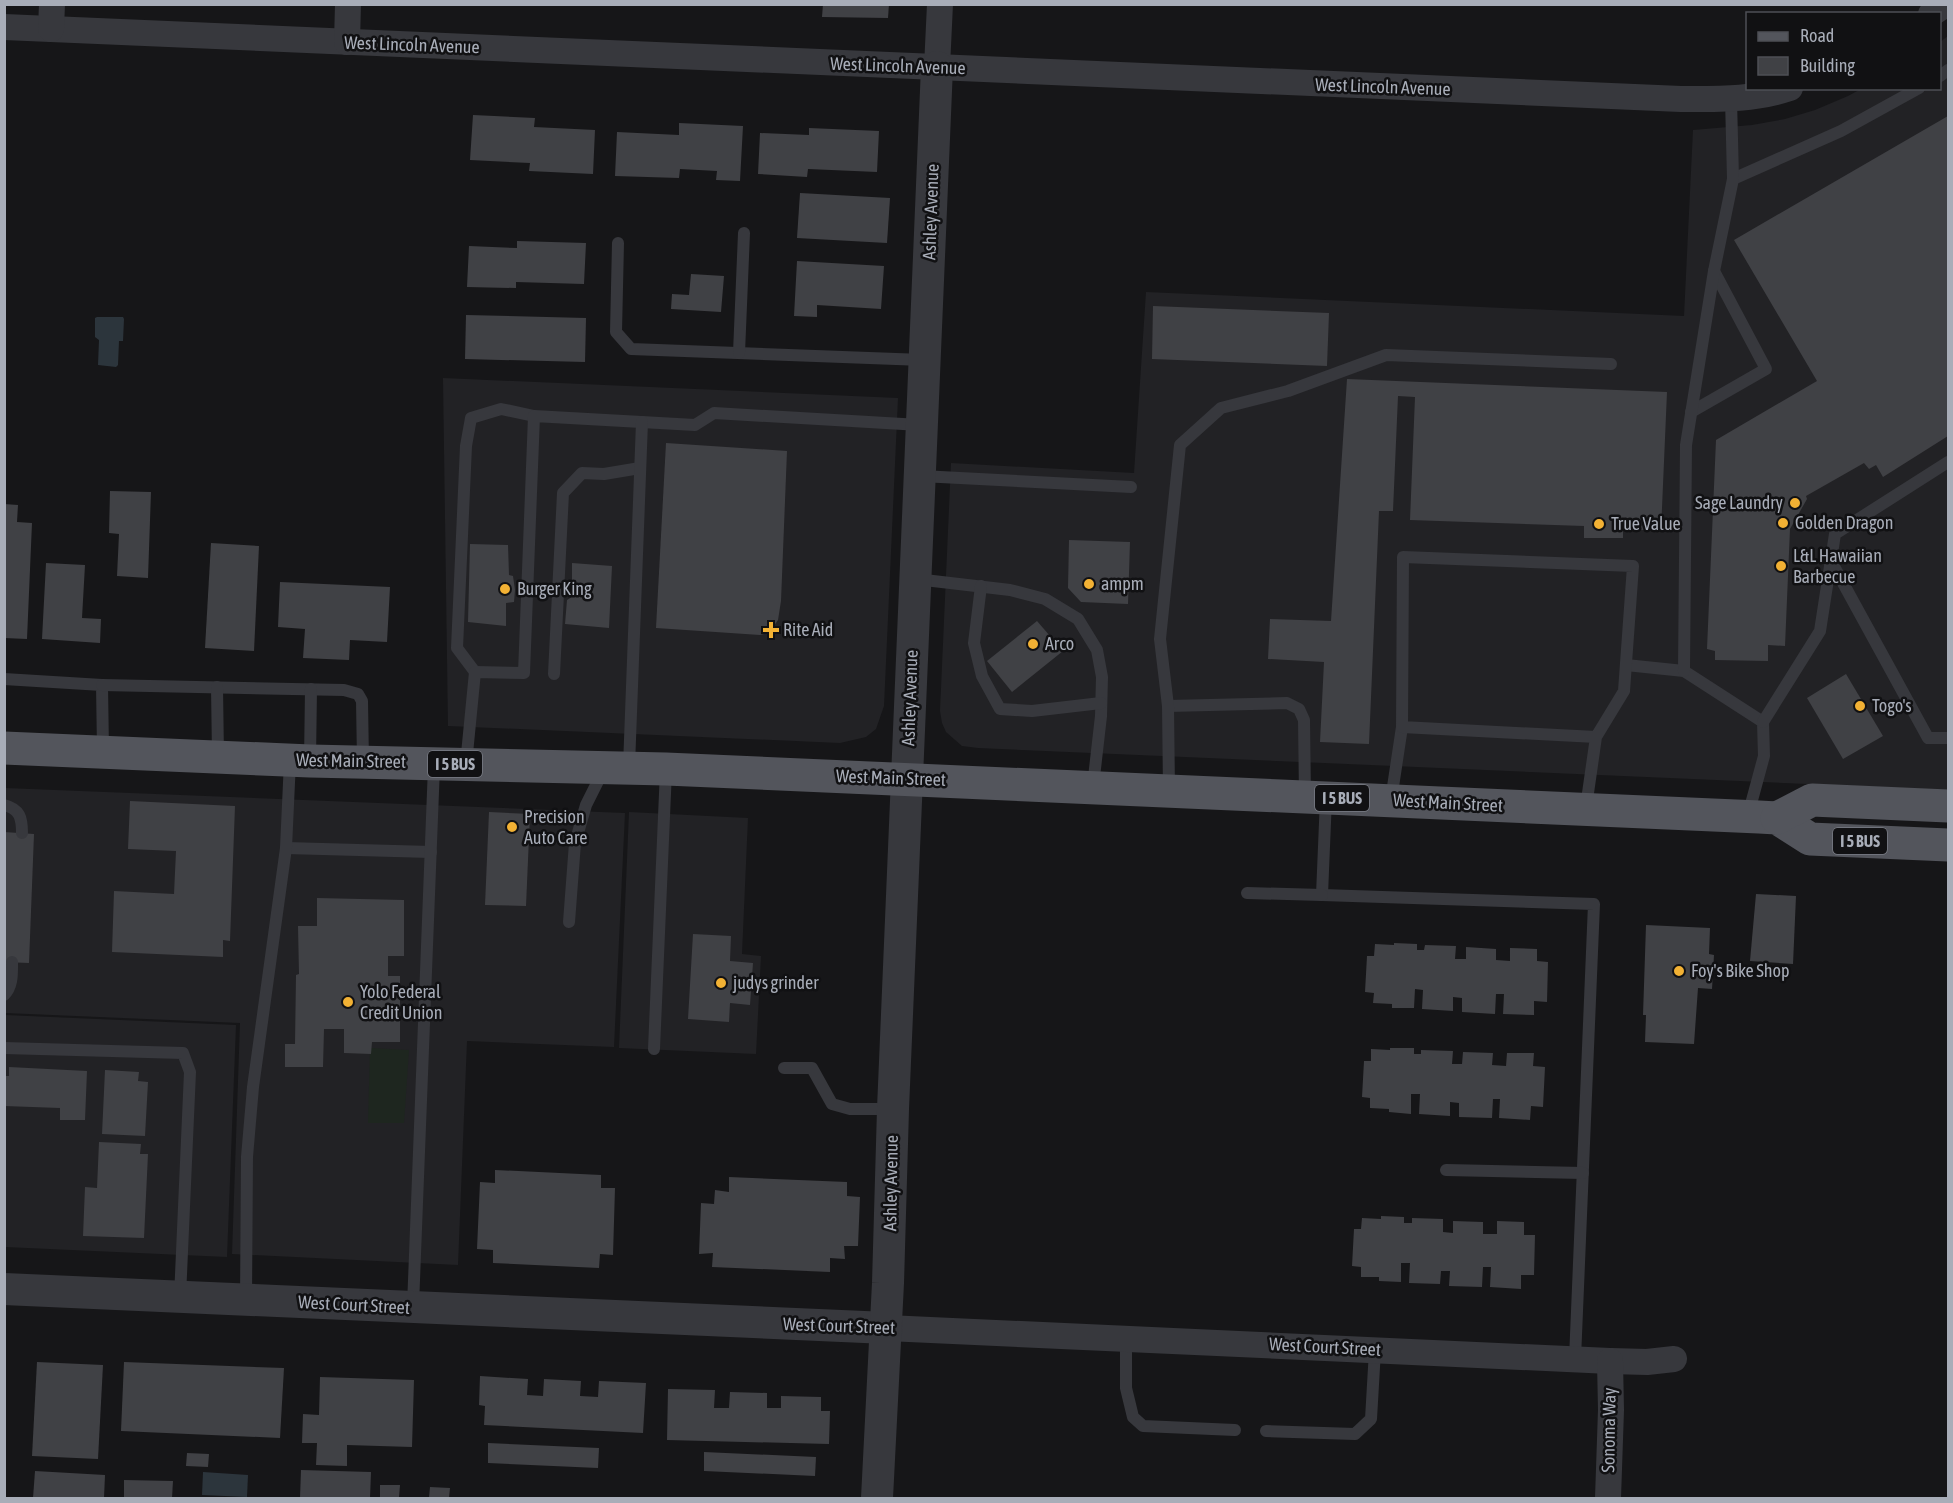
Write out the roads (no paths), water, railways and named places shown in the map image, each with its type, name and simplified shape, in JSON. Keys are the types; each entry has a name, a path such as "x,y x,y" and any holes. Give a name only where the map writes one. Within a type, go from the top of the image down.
{"main road":[{"name":"West Main Street","path":"4,748 363,762 617,767 1763,817 1812,800 1948,806"},
{"name":"I 5 BUS","path":"1763,817 1809,839 1948,845"}],"street":[{"path":"347,42 348,4"},
{"name":"Ashley Avenue","path":"877,1498 886,1328 906,779 940,4"},
{"name":"West Lincoln Avenue","path":"4,27 52,17 347,42 1646,98 1731,99 1782,90"},
{"name":"West Court Street","path":"4,1290 1611,1361 1647,1362 1674,1359"},
{"name":"Sonoma Way","path":"1608,1498 1611,1361"}],"lane":[{"path":"1733,179 1841,131 1915,90"},
{"path":"1684,671 1686,445 1714,271 1733,179 1731,99"},
{"path":"740,353 744,232"},
{"path":"618,243 616,332 631,349 925,360"},
{"path":"1692,412 1766,369 1714,271"},
{"path":"1169,791 1168,706 1160,639 1180,445 1221,408 1288,391 1386,355 1611,364"},
{"path":"466,764 475,672 457,648 466,446 471,418 501,409 534,416 695,425 714,412 922,425"},
{"path":"475,672 524,673 534,416"},
{"path":"568,922 575,843 586,806 617,767 642,422"},
{"path":"1763,817 1763,722 1820,632 1835,534 1948,462"},
{"path":"554,674 562,493 582,473 604,474 640,468"},
{"path":"920,476 1131,487"},
{"path":"1391,801 1402,727 1403,557 1633,566 1624,692 1596,737 1586,809"},
{"path":"1831,561 1929,738 1948,738"},
{"path":"915,579 1010,590 1045,600 1078,619 1097,650 1102,676 1093,787"},
{"path":"981,586 974,643 982,676 1000,709 1032,711 1101,703"},
{"path":"1626,665 1684,671 1763,722"},
{"path":"4,679 102,685 344,690 358,694 362,702 363,762"},
{"path":"102,685 103,752"},
{"path":"217,687 218,757"},
{"path":"246,1300 247,1157 253,1087 286,848 311,689"},
{"path":"1168,706 1287,703 1299,709 1304,720 1316,797 1322,895"},
{"path":"1402,727 1596,737"},
{"path":"413,1307 434,763"},
{"path":"654,1049 666,769"},
{"path":"4,806 18,811 21,817 22,833"},
{"path":"286,848 431,852"},
{"path":"1247,893 1594,904 1575,1359"},
{"path":"4,995 9,991 10,967"},
{"path":"4,1048 183,1053 190,1072 180,1297"},
{"path":"784,1068 812,1068 832,1104 850,1109 893,1110"},
{"path":"1446,1170 1583,1173"},
{"path":"1126,1338 1126,1388 1133,1417 1143,1426 1234,1430"},
{"path":"1266,1431 1355,1434 1371,1419 1375,1350"}],"place":[{"name":"Sage Laundry","path":"1795,503"},
{"name":"Golden Dragon","path":"1783,523"},
{"name":"True Value","path":"1599,524"},
{"name":"L&L Hawaiian Barbecue","path":"1781,566"},
{"name":"ampm","path":"1089,584"},
{"name":"Burger King","path":"505,589"},
{"name":"Rite Aid","path":"771,630"},
{"name":"Arco","path":"1033,644"},
{"name":"Togo's","path":"1860,706"},
{"name":"Precision Auto Care","path":"512,827"},
{"name":"Foy's Bike Shop","path":"1679,971"},
{"name":"judys grinder","path":"721,983"},
{"name":"Yolo Federal Credit Union","path":"348,1002"}]}
